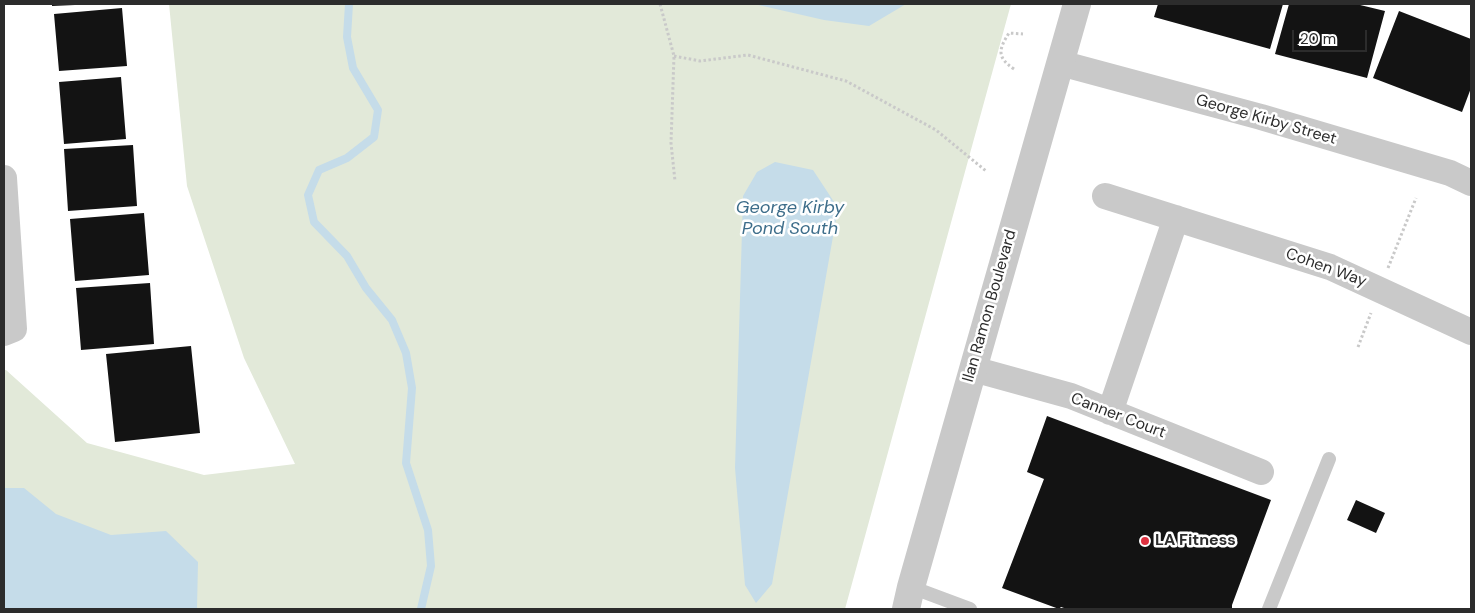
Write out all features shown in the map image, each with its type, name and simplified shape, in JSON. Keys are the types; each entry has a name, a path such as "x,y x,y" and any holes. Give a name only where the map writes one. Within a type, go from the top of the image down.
{"street":[{"name":"Ilan Ramon Boulevard","path":"908,598 1077,4"},
{"name":"George Kirby Street","path":"1060,63 1261,117 1450,173 1471,183"},
{"path":"4,178 14,328 4,333"},
{"name":"Cohen Way","path":"1105,196 1330,266 1471,332"},
{"path":"1110,412 1176,218"},
{"name":"Canner Court","path":"973,369 1072,396 1260,472"}],"lane":[{"path":"1269,609 1329,459"},
{"path":"908,598 970,609"}],"path":[{"path":"660,4 674,56 671,143 675,181"},
{"path":"1014,69 1005,63 1001,56 1002,44 1009,33 1023,34"},
{"path":"674,56 700,61 748,55 846,81 936,130 986,171"},
{"path":"1358,347 1416,198"}],"green space":[{"path":"169,4 1011,4 845,609 4,609 4,370 87,443 204,475 295,464 244,358 187,186"}],"water":[{"path":"754,4 906,4 869,26 824,20"},
{"name":"George Kirby Pond South","path":"775,162 813,170 838,208 772,584 756,603 745,585 735,468 743,196 757,172"},
{"path":"4,488 24,488 56,514 111,535 166,531 198,562 197,609 4,609"}],"building":[{"path":"52,4 75,4 75,5 52,6"},
{"path":"1158,4 1283,4 1270,49 1154,17"},
{"path":"1289,4 1356,4 1385,11 1367,78 1275,54"},
{"path":"122,8 127,66 59,71 54,14"},
{"path":"1399,11 1471,39 1471,88 1462,112 1373,78"},
{"path":"121,77 126,139 64,144 59,82"},
{"path":"133,145 137,206 68,211 64,149"},
{"path":"144,213 149,275 75,281 70,219"},
{"path":"150,283 154,344 81,350 76,288"},
{"path":"191,346 200,433 115,442 106,354"},
{"path":"1047,416 1271,500 1232,609 1067,609 1061,607 1059,609 1002,588 1044,479 1027,472"},
{"path":"1356,500 1385,513 1376,533 1347,520"}],"waterway":[{"path":"349,4 347,37 353,68 378,110 374,137 347,158 319,170 308,195 314,222 347,256 366,288 392,320 406,353 412,388 406,463 428,530 431,566 421,609"}],"place":[{"name":"LA Fitness","path":"1145,541"}]}
